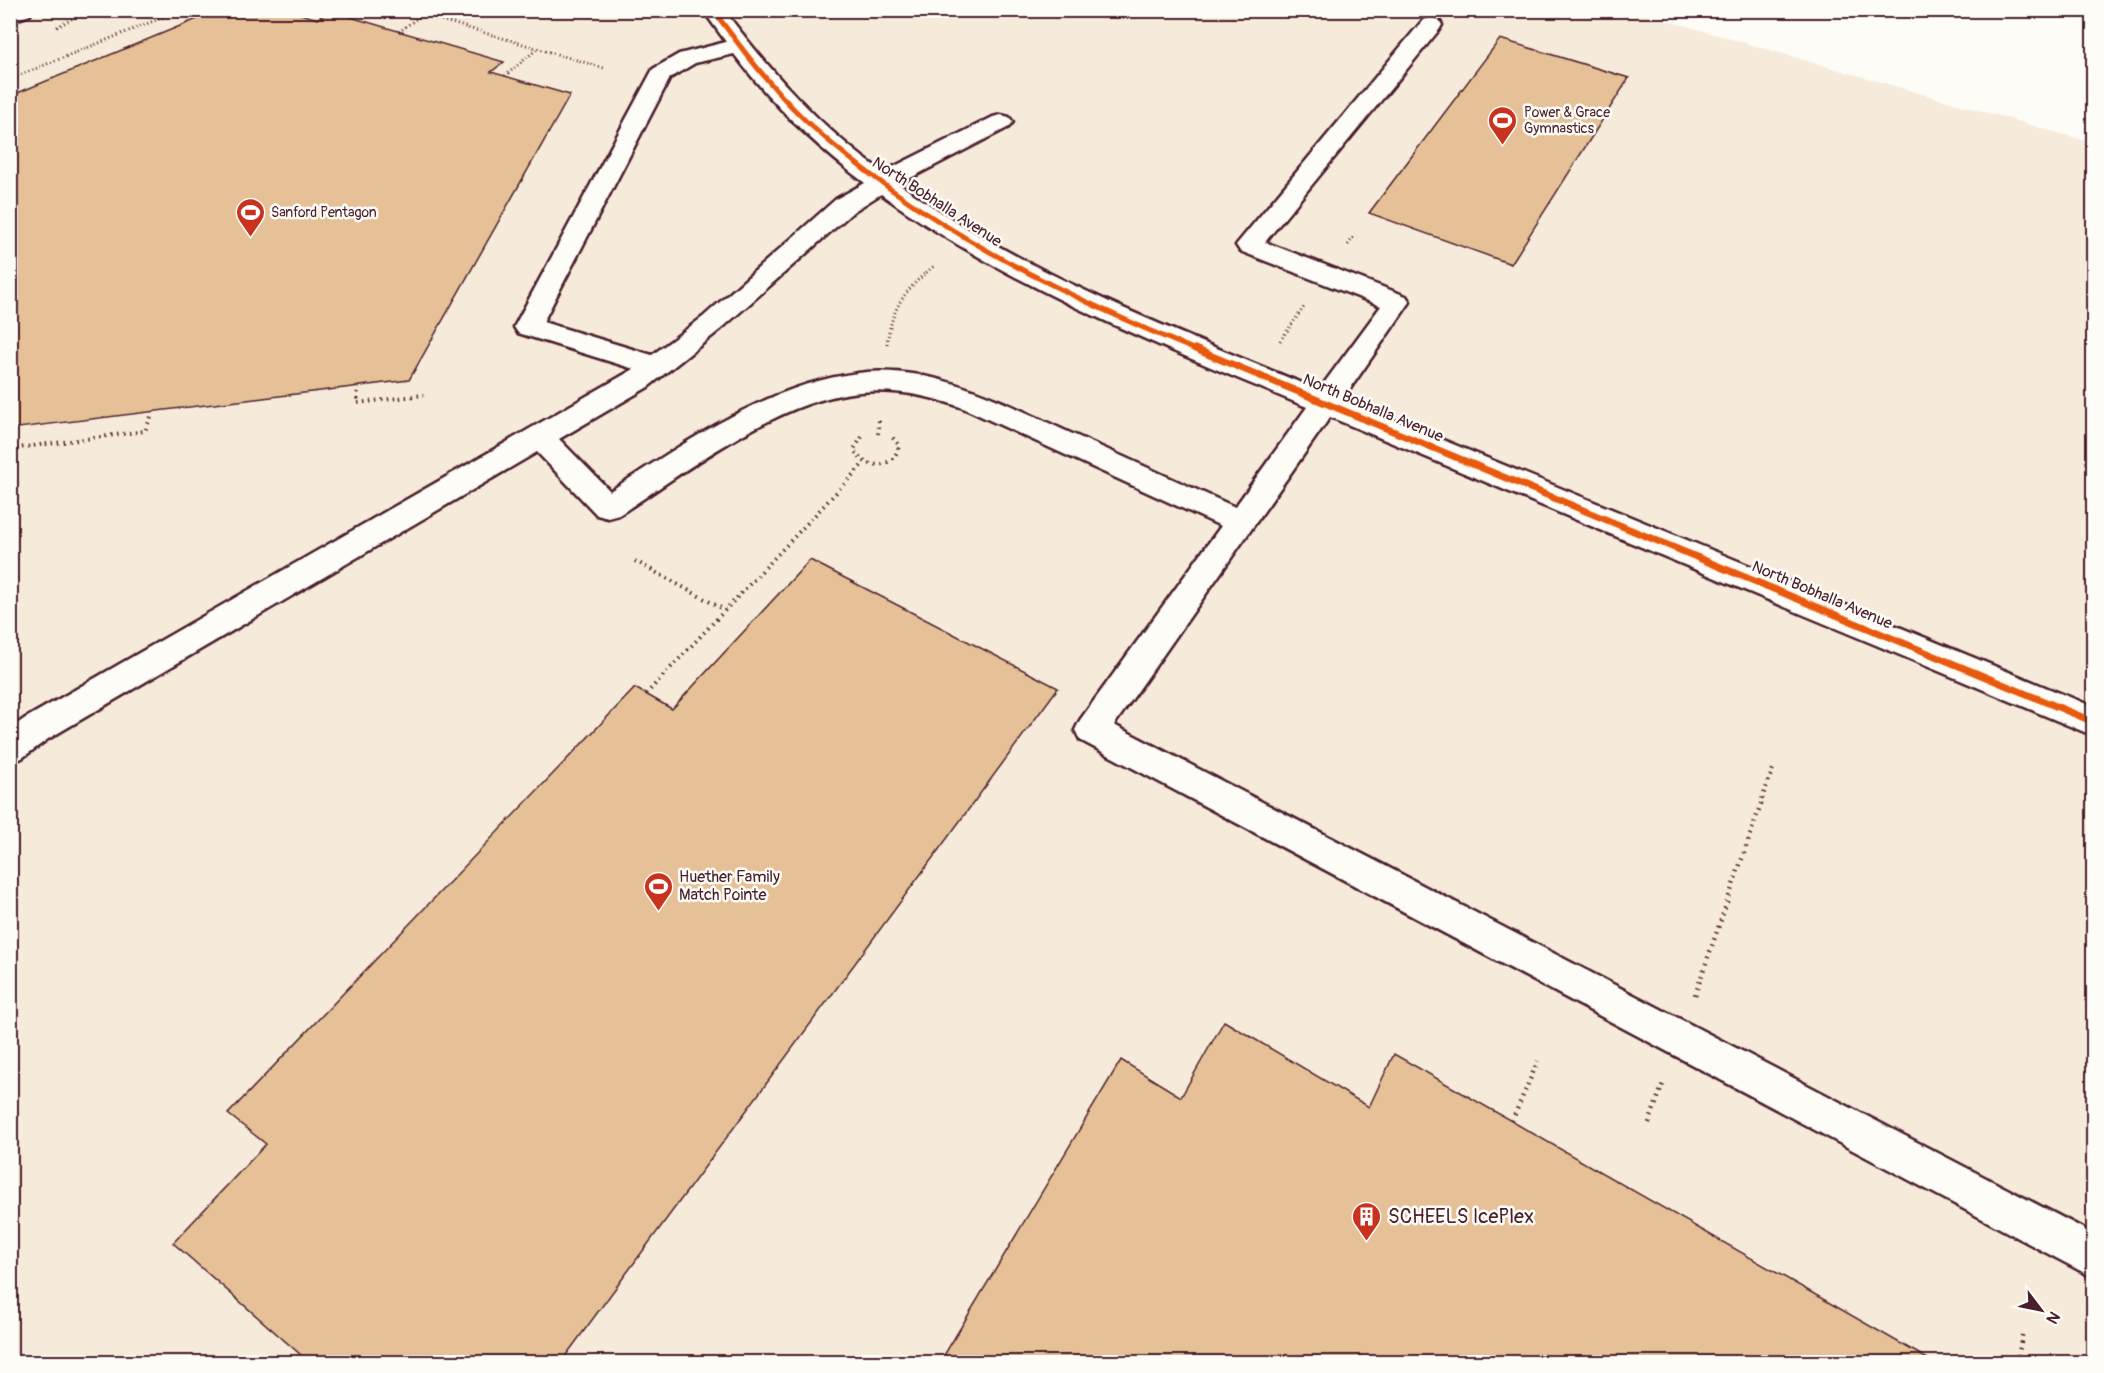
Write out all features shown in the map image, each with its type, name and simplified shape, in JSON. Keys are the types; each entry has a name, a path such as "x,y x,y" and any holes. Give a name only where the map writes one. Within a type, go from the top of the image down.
{"street":[{"path":"10,16 22,10"},
{"name":"North Bobhalla Avenue","path":"713,10 738,46 825,138 880,183 949,229 1013,267 1104,311 2094,722"},
{"path":"1431,25 1249,245 1397,302 1092,730 2094,1257"},
{"path":"656,366 527,327 661,74 673,64 738,46"},
{"path":"10,748 36,729 609,397 656,366 712,323 845,205 880,183 1000,122"},
{"path":"540,437 608,507 769,409 836,387 895,382 946,392 972,401 1240,522"}],"path":[{"path":"83,10 166,16"},
{"path":"10,79 181,10"},
{"path":"407,10 604,68"},
{"path":"761,17 787,10"},
{"path":"399,32 421,15"},
{"path":"505,76 538,49"},
{"path":"358,386 357,404 424,395"},
{"path":"10,449 145,432 153,412"},
{"path":"862,437 854,449 858,459 864,463 879,465 893,460 899,450 897,440 892,436"},
{"path":"646,694 864,463"},
{"path":"635,561 725,610"},
{"path":"1649,1123 1774,766"},
{"path":"1512,1121 1538,1061"},
{"path":"2017,1362 2023,1330"}],"shaded area":[{"path":"10,11 1634,11 2093,143 2093,1362 11,1362"}],"building":[{"name":"Sanford Pentagon","path":"219,10 288,10 317,19 330,11 504,62 491,72 570,95 409,380 10,429 10,96"},
{"name":"Power & Grace Gymnastics","path":"1500,39 1629,78 1511,264 1369,213"},
{"name":"Huether Family Match Pointe","path":"810,560 1058,688 561,1362 309,1362 173,1243 266,1144 228,1114 635,688 672,709"},
{"name":"SCHEELS IcePlex","path":"1224,1021 1369,1107 1394,1054 1933,1362 940,1362 1121,1060 1181,1097"}],"cycle path":[{"path":"713,10 756,68 805,120 859,167 917,209 1042,280 1172,340 2094,722"}],"place":[{"name":"Power & Grace Gymnastics","path":"1503,146"},
{"name":"Sanford Pentagon","path":"250,238"},
{"name":"Huether Family Match Pointe","path":"658,912"},
{"name":"SCHEELS IcePlex","path":"1367,1242"}]}
